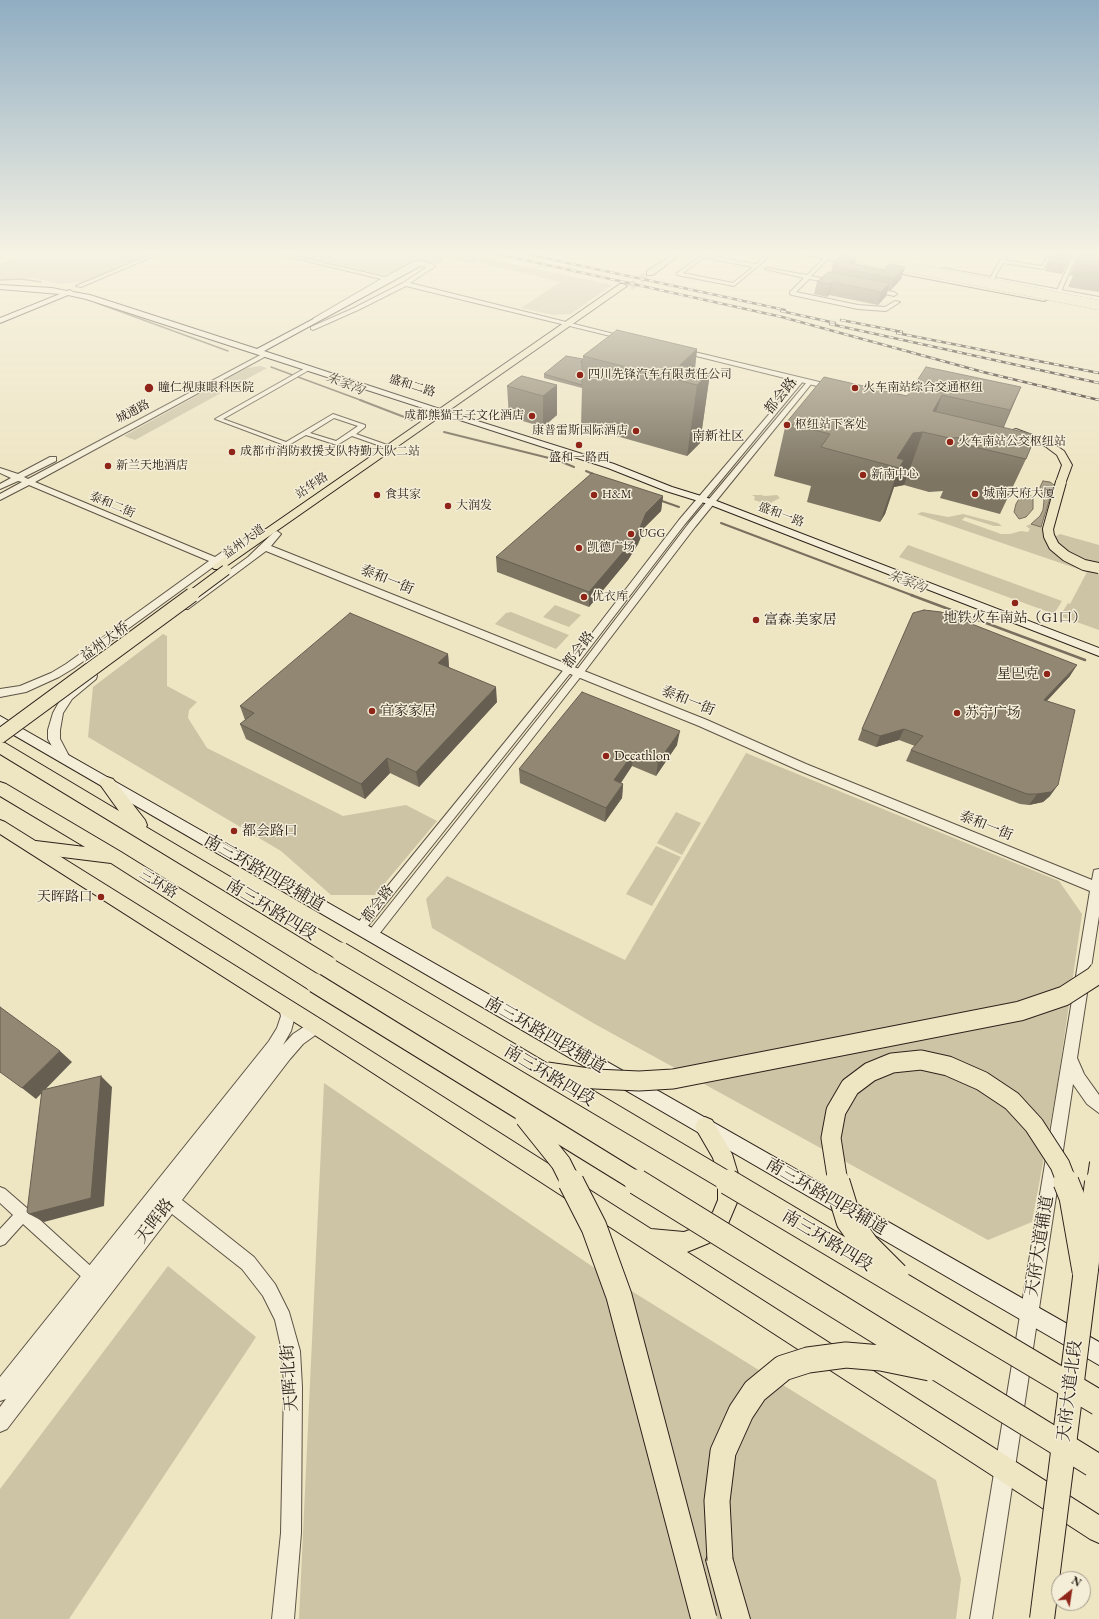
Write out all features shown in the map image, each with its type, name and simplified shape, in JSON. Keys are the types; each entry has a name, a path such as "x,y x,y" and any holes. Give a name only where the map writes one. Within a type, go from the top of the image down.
{"highway":[{"name":"南三环路四段","path":"0,747 341,952 1099,1403"},
{"path":"107,783 145,833"},
{"name":"三环路","path":"0,788 115,857 518,1109"},
{"path":"36,848 115,857"},
{"path":"539,1070 595,1079 639,1081 673,1079 1020,1011 1064,996 1095,976 1099,971"},
{"path":"916,1294 866,1245 849,1221 839,1190 834,1166 831,1138 836,1111 850,1087 870,1072 892,1063 921,1060 948,1066 982,1080 1012,1101 1034,1125 1060,1165 1072,1197 1086,1271"},
{"path":"518,1109 1096,1466"},
{"path":"518,1109 561,1163 594,1227 612,1275 619,1296 704,1619"},
{"path":"736,1619 720,1560 717,1501 723,1452 741,1412 755,1391 783,1368 808,1360 846,1355 881,1358 940,1370"}],"main road":[{"path":"189,329 264,351 309,368 447,413 567,329"},
{"name":"城通路","path":"264,351 306,329"},
{"name":"盛和二路","path":"264,351 447,413"},
{"name":"站华路","path":"272,533 390,448 447,413"},
{"name":"站华路","path":"252,542 272,533 447,413"},
{"name":"盛和一路","path":"447,413 536,438 919,573 1099,642"},
{"path":"1004,429 1036,438 1048,444 1065,459 1066,465 1048,529 1049,536 1054,546 1066,556 1084,565 1099,568"},
{"name":"盛和一路","path":"708,499 1099,652"},
{"name":"益州大道","path":"220,566 272,533"},
{"name":"益州大道","path":"220,566 252,542"},
{"name":"益州大桥","path":"0,725 220,566"},
{"name":"益州大桥","path":"0,736 220,566"},
{"name":"南三环路四段辅道","path":"0,721 1094,1352"},
{"path":"0,826 285,1006 1096,1528"},
{"path":"649,1240 684,1243 702,1236 720,1219 728,1200 728,1174 722,1154 705,1127"},
{"name":"天府大道北段","path":"1042,1619 1099,1162"}],"street":[{"path":"587,329 638,341"},
{"path":"677,350 839,390"},
{"name":"城通路","path":"88,441 264,351"},
{"name":"城通路","path":"0,497 264,351"},
{"path":"305,433 337,444 363,426 333,416 305,433 288,444 218,419 309,368"},
{"name":"都会路","path":"366,931 692,525 708,499 805,382"},
{"path":"351,434 390,448"},
{"path":"0,487 60,456"},
{"name":"泰和二街","path":"0,470 220,566"},
{"path":"64,758 54,739 54,730 61,706 74,691 264,548 272,533"},
{"name":"泰和一街","path":"264,548 703,723 802,767 1098,881"},
{"path":"0,693 22,689 55,675 220,566"},
{"name":"都会路","path":"366,931 574,671"},
{"path":"55,675 46,689 50,693 63,695 74,691"},
{"path":"0,830 36,848"},
{"name":"天府大道辅道","path":"981,1619 1098,881"},
{"name":"天晖路","path":"0,1422 274,1046 286,1024 288,1016 285,1006"},
{"name":"天晖路","path":"0,1392 91,1276 163,1197 298,1039 316,1026"},
{"path":"1070,1058 1079,1079 1092,1099 1099,1105"},
{"path":"0,1194 91,1276"},
{"name":"天晖北街","path":"163,1197 248,1264 269,1290 283,1318 291,1351 294,1387 291,1533 283,1619"},
{"path":"0,1239 23,1214"}],"shaded area":[{"path":"260,366 267,368 135,440 124,436 247,368"},
{"path":"1043,481 1050,482 1054,485 1041,527 1031,524 1040,516 1043,510 1044,501 1040,487"},
{"path":"1027,494 1033,497 1033,509 1026,517 1019,519 1014,512 1016,504 1020,497"},
{"path":"752,495 777,495 780,498 772,502 770,505 754,500 755,497"},
{"path":"922,512 948,517 963,514 998,523 1002,526 994,526 965,517 962,520 1001,534 1010,534 1021,531 1028,532 1030,529 1026,526 1031,524 1044,527 1049,540 1060,534 1099,545 1099,630 1060,616 1068,603 1070,604 1087,572 917,514"},
{"path":"908,545 1062,601 1054,614 899,557"},
{"path":"555,605 581,615 569,627 543,617"},
{"path":"511,612 569,635 556,649 495,624 506,613"},
{"path":"163,634 167,636 167,686 197,702 189,710 188,718 207,748 343,816 406,805 437,821 375,895 331,895 281,851 88,737 93,687"},
{"path":"746,753 1059,881 1082,914 1057,1087 1032,1222 988,1240 593,1023 432,928 426,899 447,876 625,960"},
{"path":"676,812 701,823 682,855 657,843"},
{"path":"656,846 681,857 652,906 626,894"},
{"path":"324,1083 596,1269 936,1480 961,1579 956,1619 299,1619"},
{"path":"168,1266 256,1337 69,1619 0,1619 0,1489"}],"building":[{"path":"617,330 697,349 680,365 710,373 697,385 583,356"},
{"path":"566,356 583,359 580,362 582,362 582,385 544,374"},
{"path":"926,367 1021,387 1010,410 942,395 933,411 1036,435 1026,459 962,444 965,437 950,438 923,432 913,433 897,458 904,460 899,468 821,447 830,434 786,423 824,377 907,396"},
{"path":"522,376 557,385 543,396 507,386"},
{"name":"凯德广场","path":"592,473 663,496 646,513 639,530 629,545 589,592 496,557"},
{"name":"苏宁广场","path":"924,610 941,612 1077,665 1044,700 1075,710 1058,785 1051,792 1027,794 911,750 923,736 904,729 880,736 862,729 913,613"},
{"name":"宜家家居","path":"350,613 448,654 438,663 496,687 416,772 387,758 361,784 240,724 254,713 240,706"},
{"name":"Decathlon","path":"582,692 680,731 658,762 634,752 614,780 623,784 606,808 519,769"},
{"path":"0,1007 60,1051 22,1088 0,1072"},
{"path":"101,1076 91,1198 29,1214 27,1212 42,1090"}],"waterway":[{"name":"朱家沟","path":"167,329 228,351"},
{"name":"朱家沟","path":"271,367 363,401"},
{"name":"朱家沟","path":"360,400 412,420"},
{"name":"朱家沟","path":"444,432 557,460 574,467"},
{"name":"朱家沟","path":"586,471 593,474"},
{"name":"朱家沟","path":"662,501 679,507"},
{"name":"朱家沟","path":"721,523 914,596"},
{"name":"朱家沟","path":"911,595 1085,660"}],"railway":[{"path":"824,329 983,372 1099,400"},
{"path":"851,329 1099,383"},
{"path":"884,329 902,332"},
{"path":"897,333 1099,373"}],"place":[{"name":"四川先锋汽车有限责任公司","path":"580,375"},
{"name":"瞳仁视康眼科医院","path":"149,388"},
{"name":"火车南站综合交通枢纽","path":"855,388"},
{"name":"成都熊猫王子文化酒店","path":"532,416"},
{"name":"枢纽站下客处","path":"787,425"},
{"name":"康普雷斯国际酒店","path":"636,431"},
{"name":"火车南站公交枢纽站","path":"950,442"},
{"name":"盛和一路西","path":"579,445"},
{"name":"成都市消防救援支队特勤大队二站","path":"232,452"},
{"name":"新兰天地酒店","path":"108,466"},
{"name":"新南中心","path":"863,475"},
{"name":"城南天府大厦","path":"975,494"},
{"name":"食其家","path":"377,495"},
{"name":"H&M","path":"594,495"},
{"name":"大润发","path":"448,506"},
{"name":"UGG","path":"631,534"},
{"name":"凯德广场","path":"579,548"},
{"name":"优衣库","path":"584,597"},
{"name":"地铁火车南站（G1口）","path":"1015,603"},
{"name":"富森·美家居","path":"756,620"},
{"name":"星巴克","path":"1047,674"},
{"name":"宜家家居","path":"372,711"},
{"name":"苏宁广场","path":"957,713"},
{"name":"Decathlon","path":"606,756"},
{"name":"都会路口","path":"234,831"},
{"name":"天晖路口","path":"101,897"}],"district":[{"name":"南新社区","path":"718,436"}]}
